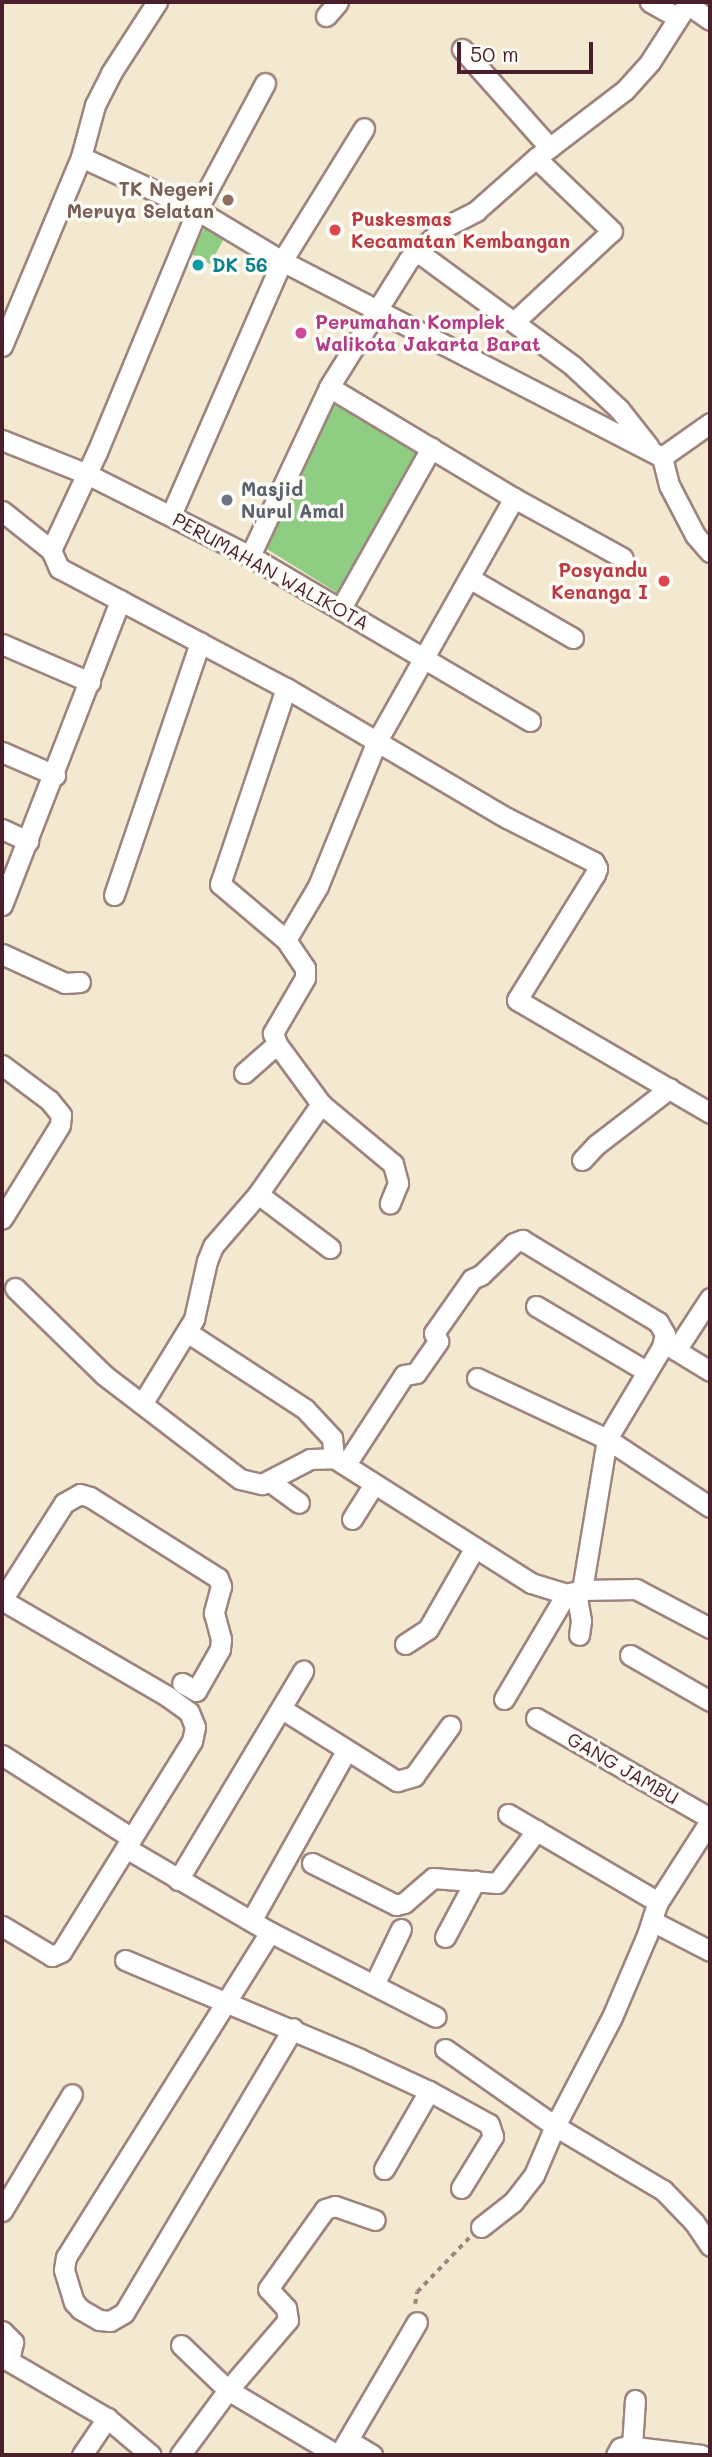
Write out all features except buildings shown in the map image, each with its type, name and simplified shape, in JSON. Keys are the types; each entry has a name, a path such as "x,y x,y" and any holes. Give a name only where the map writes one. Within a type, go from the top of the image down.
{"street":[{"path":"2,346 81,157 95,105 111,73 157,2"},
{"path":"650,2 683,8 710,19"},
{"path":"250,556 329,387 409,259 447,226 476,211 543,153 625,90 650,62 683,8"},
{"path":"462,49 543,153 612,231 515,321"},
{"path":"51,550 88,474 197,211 265,83"},
{"path":"171,515 282,261 364,128"},
{"path":"81,157 197,211 282,261 658,455"},
{"path":"418,252 573,366 619,409 658,455 695,535 710,552"},
{"path":"329,387 514,498 623,558"},
{"path":"658,455 710,423"},
{"name":"PERUMAHAN WALIKOTA","path":"2,440 88,474 250,556 530,721"},
{"path":"341,608 431,448"},
{"path":"285,940 318,886 377,741 514,498"},
{"path":"2,511 51,550 59,568 286,688 507,818 594,862 597,868 595,874 517,1000 710,1113"},
{"path":"469,578 573,638"},
{"path":"2,905 55,775 120,600"},
{"path":"114,895 200,642"},
{"path":"2,644 90,681"},
{"path":"286,688 220,884 285,940 305,973 275,1024 273,1033 277,1044 321,1104 393,1164 398,1183 390,1203"},
{"path":"2,752 55,775"},
{"path":"2,829 28,841"},
{"path":"2,954 65,983 80,982"},
{"path":"244,1073 277,1044"},
{"path":"2,1065 49,1100 61,1115 60,1125 2,1219"},
{"path":"582,1160 596,1144 670,1088"},
{"path":"142,1404 194,1319 207,1261 214,1246 258,1194 321,1104"},
{"path":"258,1194 330,1248"},
{"path":"340,1461 404,1375 416,1373 438,1341 434,1333 472,1279 481,1275 514,1243 522,1240 658,1322 669,1348 710,1371"},
{"path":"15,1288 104,1375 240,1479 249,1483 269,1481 310,1459 340,1461 531,1583 575,1592 636,1589 710,1628"},
{"path":"504,1699 575,1592 607,1439 646,1371 669,1348 710,1298"},
{"path":"536,1306 646,1371"},
{"path":"187,1332 305,1409 332,1438 340,1461"},
{"path":"477,1378 607,1439 710,1507"},
{"path":"269,1481 299,1503"},
{"path":"352,1519 374,1484"},
{"path":"2,1926 47,1954 58,1956 137,1852 192,1741 195,1727 189,1712 167,1696 2,1600 64,1503 80,1494 90,1497 218,1578 221,1586 214,1613 220,1649 196,1691 182,1683"},
{"path":"405,1644 428,1629 474,1549"},
{"path":"575,1592 581,1621 579,1635"},
{"path":"630,1655 710,1701"},
{"path":"178,1880 303,1671"},
{"path":"282,1709 346,1751 397,1780 414,1776 450,1726"},
{"name":"GANG JAMBU","path":"536,1718 710,1820"},
{"path":"251,1922 346,1751"},
{"path":"2,1755 178,1880 270,1933 436,2017"},
{"path":"508,1814 658,1902"},
{"path":"481,2227 513,2202 534,2175 555,2126 612,2017 658,1902 710,1820"},
{"path":"312,1863 396,1905 404,1903 433,1878 492,1884 500,1881 537,1830"},
{"path":"445,1937 475,1881"},
{"path":"652,1922 710,1951"},
{"path":"374,1985 401,1929"},
{"path":"270,1933 63,2264 74,2302 99,2320 110,2321 124,2313 292,2028"},
{"path":"125,1960 292,2028 429,2091 489,2124 493,2136 461,2189"},
{"path":"445,2049 555,2126 663,2190 687,2214 710,2246"},
{"path":"384,2169 429,2091"},
{"path":"2,2211 72,2094"},
{"path":"180,2455 228,2390 288,2320 286,2308 268,2289 326,2209 347,2210 375,2220"},
{"path":"342,2450 417,2322"},
{"path":"2,2332 13,2342 9,2361 107,2418 151,2455"},
{"path":"181,2345 228,2390 342,2450 372,2455"},
{"path":"635,2400 624,2451 701,2455"},
{"path":"82,2455 107,2418"}],"path":[{"path":"417,2322 414,2309 417,2292 481,2227"}],"green space":[{"path":"207,224 226,235 210,264 190,253"},
{"path":"334,401 421,449 339,594 267,549"}],"place":[{"name":"TK Negeri Meruya Selatan","path":"228,200"},
{"name":"Puskesmas Kecamatan Kembangan","path":"335,230"},
{"name":"DK 56","path":"198,265"},
{"name":"Perumahan Komplek Walikota Jakarta Barat","path":"301,333"},
{"name":"Masjid Nurul Amal","path":"227,500"},
{"name":"Posyandu Kenanga I","path":"664,581"}]}
